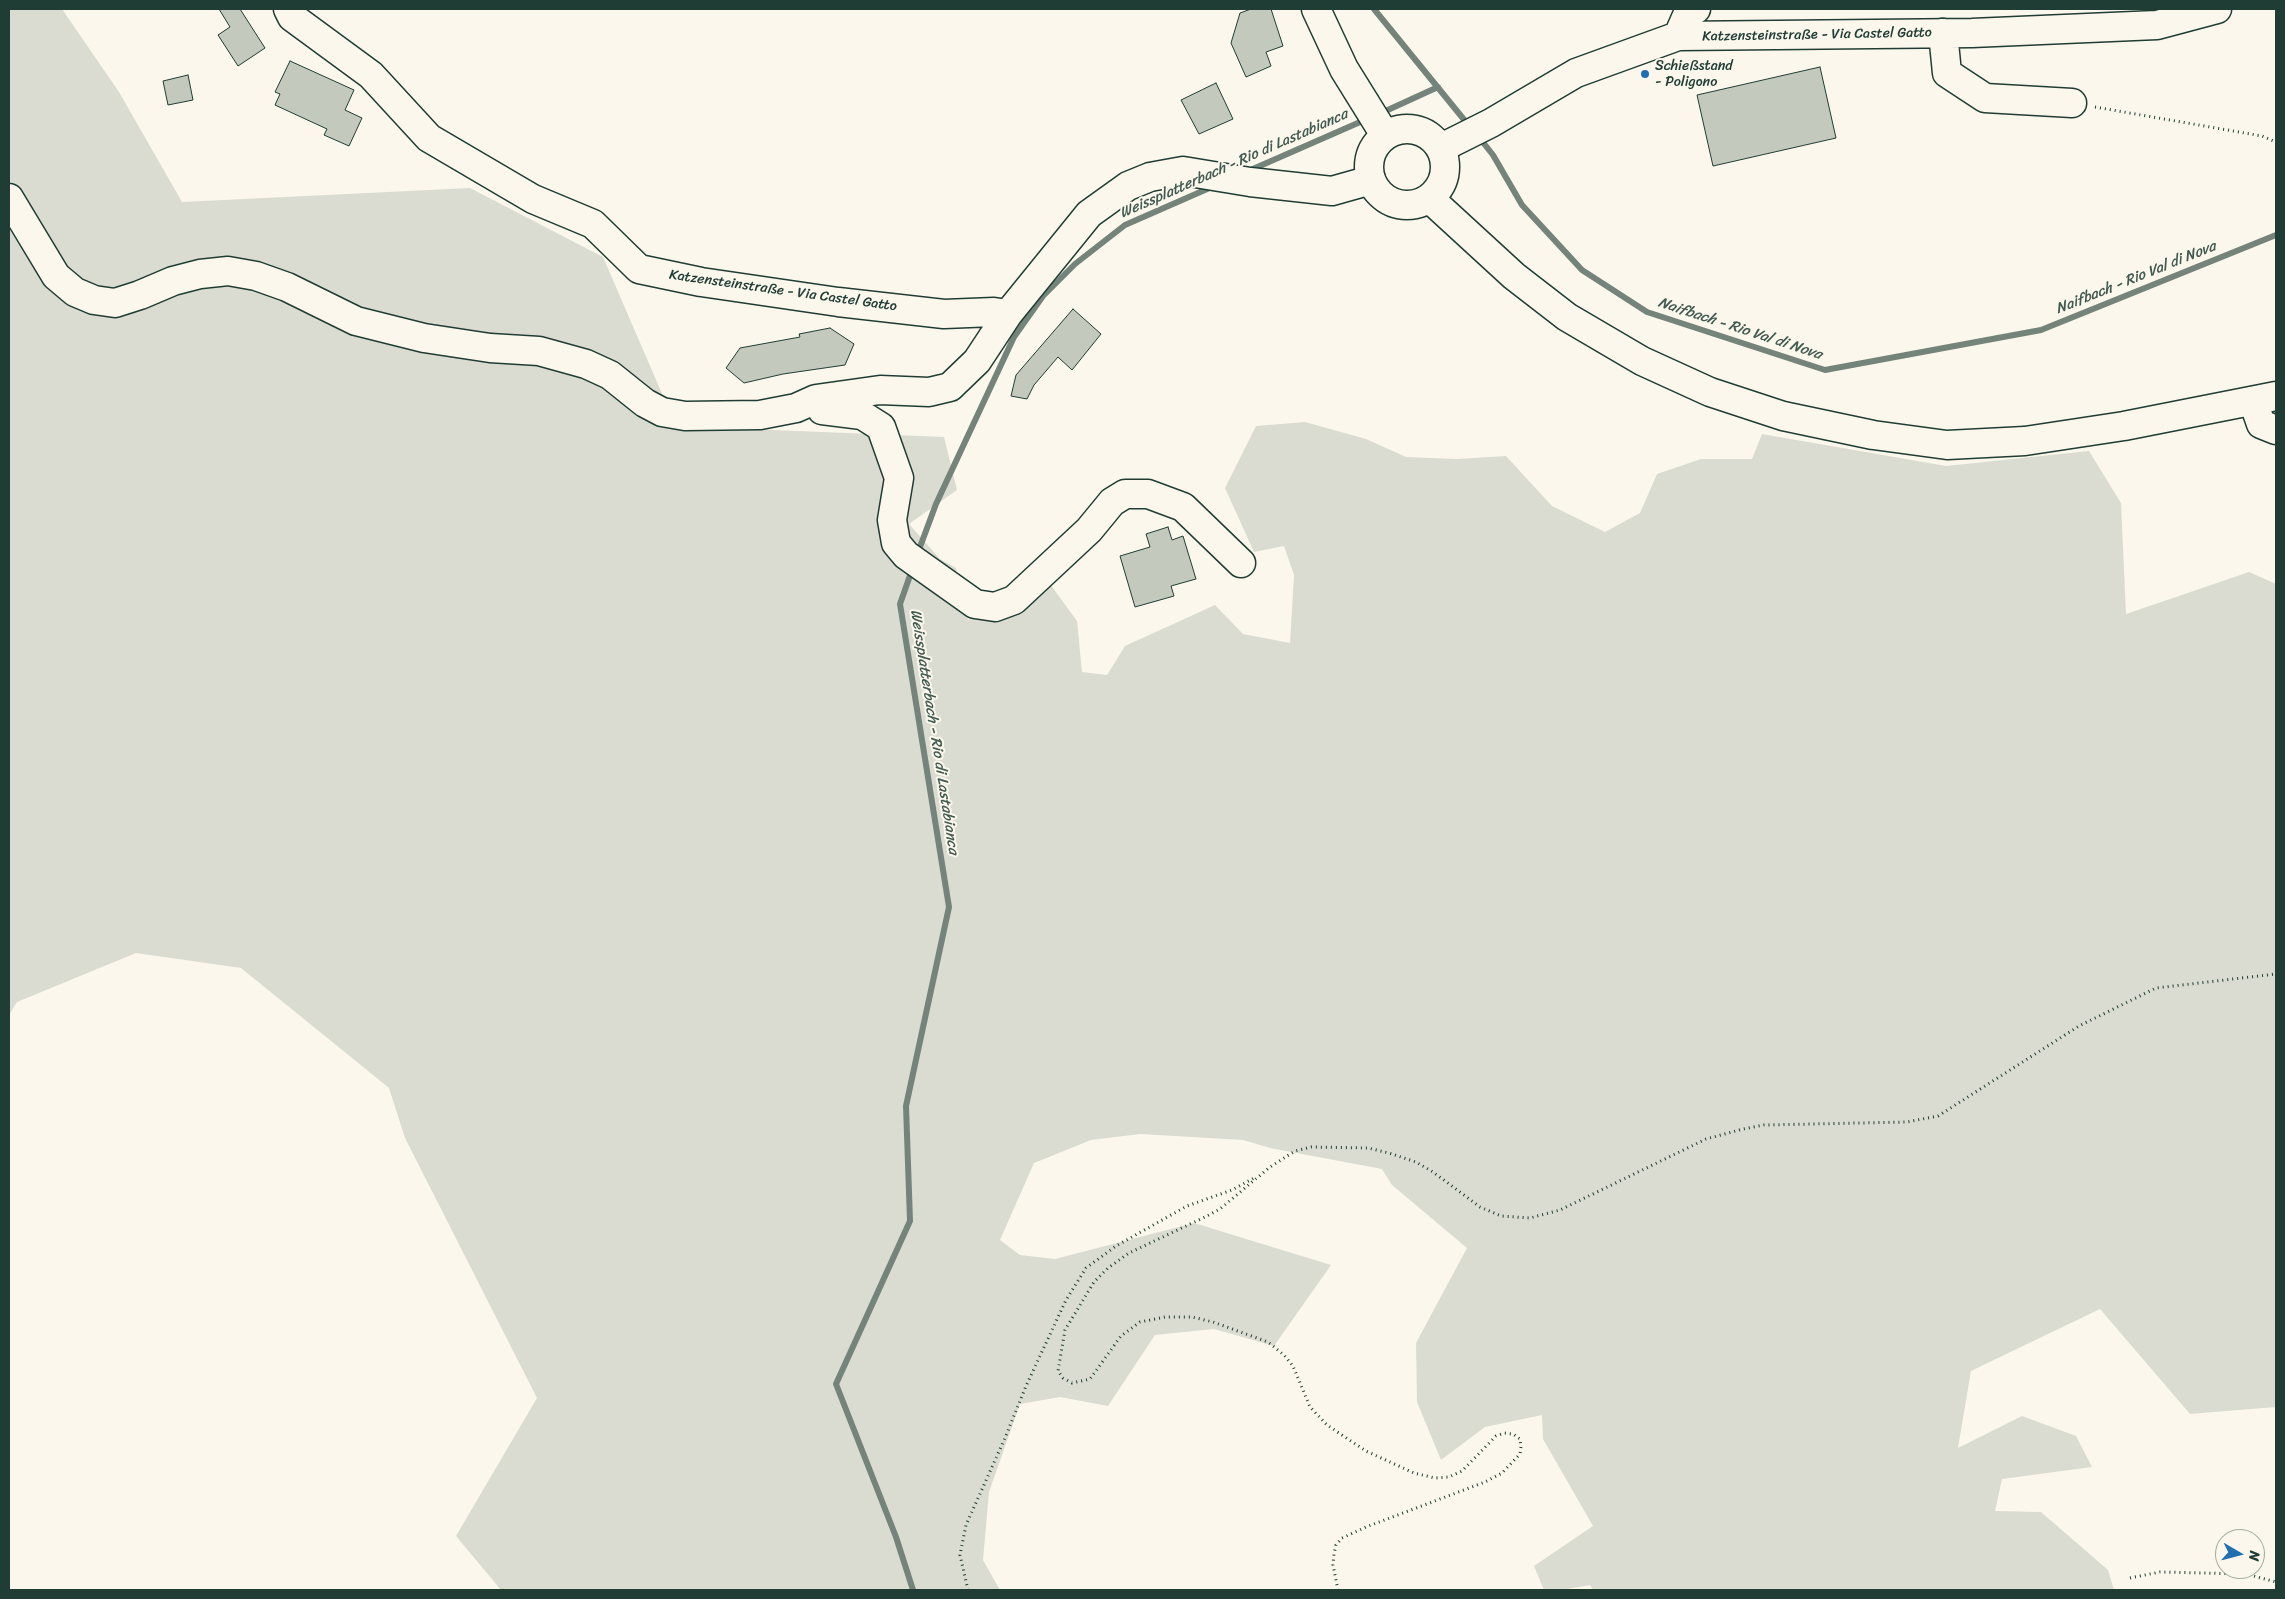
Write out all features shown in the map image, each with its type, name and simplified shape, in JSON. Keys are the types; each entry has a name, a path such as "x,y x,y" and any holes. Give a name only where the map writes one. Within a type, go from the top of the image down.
{"street":[{"name":"Katzensteinstraße - Via Castel Gatto","path":"288,9 292,17 371,76 429,138 534,199 593,224 639,269 701,282 838,302 944,314 994,312 1008,314"},
{"path":"1316,9 1344,69 1376,122 1376,144 1370,155 1368,168 1376,190 1395,204 1407,206 1419,204 1429,198 1443,181 1451,143 1433,138 1422,131 1410,128 1397,129 1376,122"},
{"path":"1678,36 1689,11 1696,9"},
{"name":"Katzensteinstraße - Via Castel Gatto","path":"1451,143 1490,123 1576,73 1678,36 1943,34 2157,25 2217,9"},
{"path":"1943,34 1946,73 1985,98 2072,103"},
{"path":"9,198 56,276 75,292 94,300 115,303 173,281 200,274 228,271 256,276 287,287 356,321 424,338 490,348 539,351 578,362 610,375 646,403 662,412 685,416 760,415 796,408 816,399 880,390 929,392 950,387 977,361 1008,314 1089,214 1128,186 1150,177 1183,171 1217,175 1250,182 1332,191 1371,180"},
{"path":"1429,198 1514,276 1567,317 1642,361 1710,392 1783,416 1873,435 1947,445 2025,441 2124,426 2264,399 2261,424 2276,430"},
{"path":"816,399 822,410 862,415 881,427 899,478 892,520 896,542 912,560 975,604 995,607 1014,600 1090,530 1112,502 1125,494 1148,494 1183,507 1241,563"}],"path":[{"path":"2072,103 2262,136 2276,142"},
{"path":"1338,1590 1333,1565 1336,1545 1342,1538 1485,1482 1502,1473 1520,1454 1520,1439 1513,1434 1504,1433 1496,1436 1462,1471 1448,1477 1435,1478 1414,1473 1366,1451 1327,1425 1310,1407 1293,1366 1284,1355 1268,1342 1213,1322 1192,1317 1165,1317 1140,1322 1121,1336 1090,1379 1072,1383 1063,1378 1058,1371 1065,1330 1094,1282 1108,1268 1129,1253 1208,1216 1295,1151 1311,1147 1368,1148 1389,1153 1416,1162 1452,1185 1480,1207 1501,1216 1530,1218 1560,1210 1706,1139 1743,1129 1764,1125 1907,1122 1938,1116 2079,1026 2156,988 2276,974"},
{"path":"968,1590 960,1555 966,1525 1026,1386 1066,1300 1086,1268 1116,1246 1187,1206 1232,1190 1261,1175"},
{"path":"2130,1578 2160,1572 2246,1574 2276,1582"}],"shaded area":[{"path":"9,9 62,9 119,92 182,202 470,188 603,257 676,426 944,437 957,490 909,524 940,559 956,568 968,620 1050,584 1077,621 1082,672 1107,675 1125,646 1215,605 1243,634 1290,643 1294,575 1284,546 1254,552 1225,488 1256,426 1305,422 1366,439 1406,457 1457,459 1506,456 1552,506 1605,532 1640,513 1657,474 1701,459 1752,459 1762,434 1946,466 2089,451 2121,503 2126,614 2249,572 2276,584 2276,1407 2190,1414 2100,1309 1971,1371 1958,1448 2022,1416 2076,1436 2092,1467 2002,1479 1995,1511 2041,1512 2108,1570 2114,1590 1593,1590 1590,1585 1561,1590 1544,1590 1534,1566 1593,1526 1543,1439 1542,1415 1485,1427 1441,1460 1417,1402 1416,1343 1467,1248 1392,1185 1382,1169 1270,1148 1243,1140 1140,1134 1091,1140 1034,1163 1000,1240 1020,1255 1055,1259 1194,1223 1331,1265 1274,1346 1214,1329 1155,1335 1108,1406 1060,1397 1020,1404 989,1492 983,1560 1000,1590 501,1590 456,1536 537,1398 405,1138 389,1088 241,968 136,953 17,1002 9,1015"}],"building":[{"path":"219,9 240,9 265,48 238,66 218,35 230,27"},
{"path":"1251,9 1271,9 1283,46 1266,52 1271,66 1246,77 1231,43 1240,13"},
{"path":"290,61 354,90 345,110 362,118 349,146 324,135 327,129 275,105 280,94 275,92"},
{"path":"1820,67 1836,138 1713,166 1697,95"},
{"path":"188,75 193,100 168,105 163,81"},
{"path":"1216,83 1233,119 1199,134 1181,100"},
{"path":"1073,309 1101,334 1072,370 1058,357 1034,385 1027,399 1011,396 1016,375"},
{"path":"830,328 854,344 845,365 783,374 744,383 726,368 740,348 800,337 799,334"},
{"path":"1168,527 1172,540 1183,536 1196,579 1171,586 1174,596 1135,607 1120,556 1150,547 1146,534"}],"waterway":[{"name":"Naifbach - Rio Val di Nova","path":"1374,9 1470,127"},
{"name":"Weissplatterbach - Rio di Lastabianca","path":"1379,114 1438,87"},
{"name":"Weissplatterbach - Rio di Lastabianca","path":"1246,172 1367,119"},
{"name":"Naifbach - Rio Val di Nova","path":"1478,136 1493,155 1522,205 1582,270 1647,312 1825,370 2041,330 2276,235"},
{"name":"Weissplatterbach - Rio di Lastabianca","path":"917,555 936,504 1014,337 1043,296 1075,264 1125,225 1214,186"},
{"name":"Weissplatterbach - Rio di Lastabianca","path":"913,567 900,604 949,907 906,1106 910,1221 836,1384 896,1537 913,1590"}],"place":[{"name":"Schießstand - Poligono","path":"1645,74"}]}
